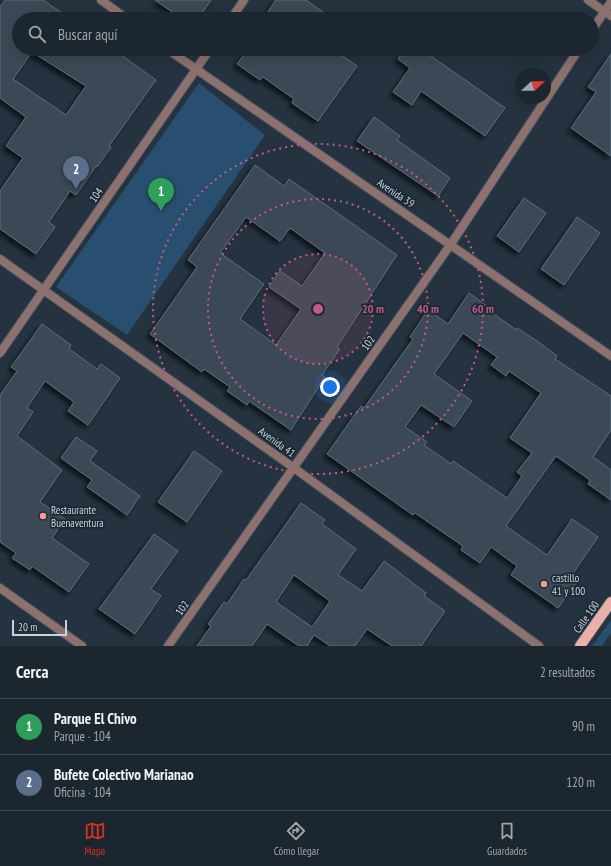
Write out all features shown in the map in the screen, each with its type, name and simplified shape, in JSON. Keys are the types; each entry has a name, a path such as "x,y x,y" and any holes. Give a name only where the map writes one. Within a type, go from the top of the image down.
{"main road":[{"name":"Calle 100","path":"580,646 611,602"}],"street":[{"path":"101,0 117,12"},
{"path":"236,12 244,0"},
{"path":"588,0 608,13"},
{"path":"599,23 608,13 611,2"},
{"name":"Avenida 39","path":"177,56 611,356"},
{"name":"104","path":"0,353 205,56"},
{"name":"102","path":"168,646 451,244 575,56"},
{"name":"Avenida 41","path":"0,259 294,468 539,646"},
{"path":"0,588 82,646"}],"shaded area":[{"path":"199,83 265,135 127,335 56,287"},
{"path":"611,620 611,633 602,646 592,646"}],"building":[{"path":"5,0 43,0 61,12 12,12 12,56 29,56 13,79 66,115 86,86 38,56 123,56 156,80 109,146 111,147 76,195 70,191 49,222 55,227 36,254 0,229 0,191 23,158 6,146 26,117 0,98 0,7"},
{"path":"155,0 211,0 203,12 172,12"},
{"path":"276,0 306,0 323,12 268,12"},
{"path":"611,54 611,156 571,128 596,92 588,87"},
{"path":"243,56 342,56 357,66 318,121 292,103 294,99 263,77 260,80 237,64"},
{"path":"400,56 431,56 505,108 485,136 421,91 412,105 393,92 410,68 398,59"},
{"path":"374,117 400,136 397,140 450,178 438,196 357,141"},
{"path":"255,165 284,186 289,179 397,255 337,347 340,349 322,375 325,377 291,430 249,401 247,405 227,391 230,387 204,369 202,372 150,334 197,267 188,260","holes":["246,217 280,241 290,228 325,253 302,286 280,271 269,287 301,309 276,345 240,319 264,284 220,253"]},
{"path":"524,198 546,213 519,252 497,236"},
{"path":"577,217 600,233 564,285 541,269"},
{"path":"469,293 488,307 487,309 516,330 517,328 557,356 555,359 611,396 611,430 593,457 611,470 611,500 588,484 590,480 556,456 506,526 547,555 572,519 598,537 572,575 578,580 558,608 511,575 517,566 491,547 480,563 461,550 463,546 415,513 413,515 327,454 361,406 364,408 413,339 410,337 428,310 448,324","holes":["463,333 497,357 491,365 506,376 509,371 541,393 510,438 532,453 517,472 522,476 507,498 453,461 451,464 424,445 427,442 405,427 421,405 454,427 472,401 434,374"]},
{"path":"42,324 71,345 69,349 97,369 101,364 120,378 88,425 68,411 74,402 45,381 27,408 33,412 17,436 62,470 40,502 65,519 52,538 89,564 69,592 32,566 30,570 12,558 16,553 0,542 0,395 17,371 11,367"},
{"path":"76,437 97,451 90,461 140,496 127,515 87,487 92,480 61,458"},
{"path":"194,451 222,471 187,522 158,502"},
{"path":"301,503 325,520 322,524 356,549 338,575 362,591 384,561 426,593 424,596 445,611 421,646 392,646 367,629 355,646 330,646 314,635 307,646 299,646 267,624 252,646 197,646 211,626 208,624 224,602 227,604 244,579 246,580","holes":["294,575 330,601 312,627 276,602"]},
{"path":"154,534 178,551 151,589 161,596 135,634 99,609"}],"place":[{"name":"Bufete Colectivo Marianao","path":"76,189"},
{"name":"Parque El Chivo","path":"161,211"},
{"name":"Restaurante Buenaventura","path":"43,516"},
{"name":"castillo 41 y 100","path":"544,584"}]}
